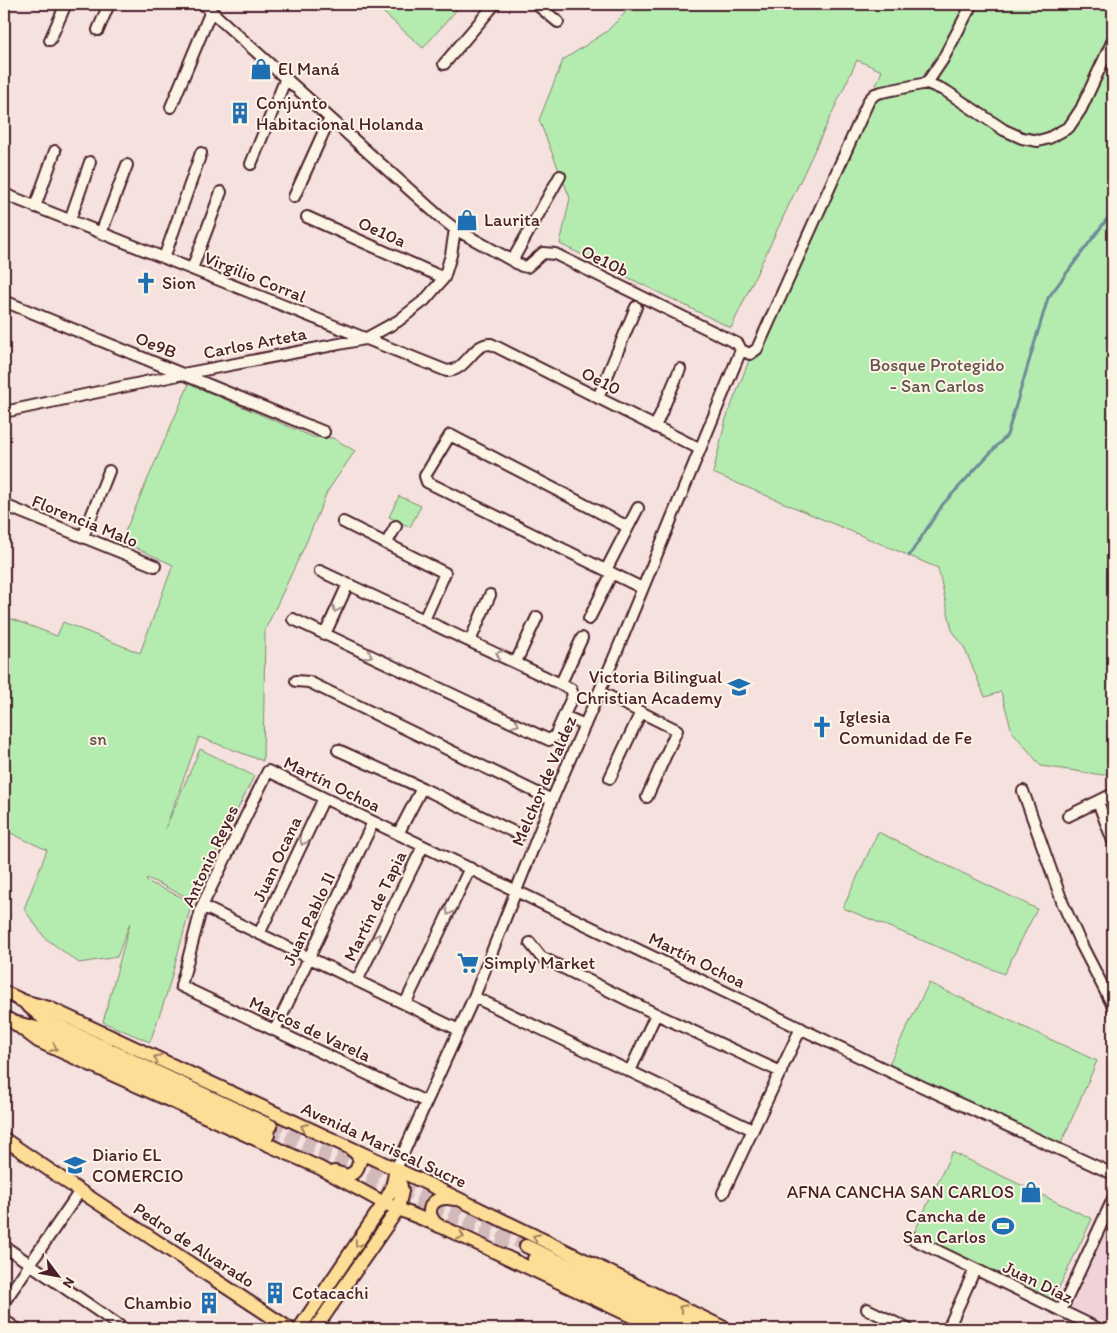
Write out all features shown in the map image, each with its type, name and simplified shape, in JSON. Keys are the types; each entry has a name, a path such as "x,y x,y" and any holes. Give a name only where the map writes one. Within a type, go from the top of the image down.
{"main road":[{"name":"Avenida Mariscal Sucre","path":"4,992 23,1001 50,1008 396,1169 726,1329"},
{"name":"Avenida Mariscal Sucre","path":"8,1019 40,1029 270,1131 44,1018 23,1001"},
{"name":"Avenida Mariscal Sucre","path":"8,1019 38,1041 320,1168 384,1203 440,1226 659,1329"},
{"name":"Pedro de Alvarado","path":"4,1139 290,1329"},
{"path":"320,1168 348,1176 353,1174 360,1161 357,1154 348,1147"},
{"path":"298,1329 384,1203 392,1188 396,1169"},
{"path":"315,1329 398,1209 402,1191 396,1169"},
{"path":"440,1226 431,1214 431,1209 436,1199 447,1197 466,1202"},
{"path":"681,1329 524,1250 704,1329"}],"street":[{"path":"50,40 66,4"},
{"path":"98,30 108,4"},
{"path":"444,64 495,4"},
{"path":"536,4 558,22"},
{"path":"927,83 943,59 972,4"},
{"path":"171,107 207,7"},
{"name":"Oe10b","path":"207,7 455,229 512,261 527,267 543,253 555,254 738,344 742,350"},
{"path":"742,350 750,354 757,349 869,100 875,94 927,83 946,91 1004,130 1022,138 1038,141 1049,138 1069,126 1081,110 1113,40"},
{"path":"251,164 286,78"},
{"path":"294,197 330,118"},
{"path":"34,207 55,151"},
{"path":"164,258 201,153"},
{"path":"70,220 90,162"},
{"path":"101,233 127,165"},
{"path":"512,261 560,176"},
{"path":"192,269 221,192"},
{"name":"Virgilio Corral","path":"4,194 448,371 457,370 486,343"},
{"name":"Oe10a","path":"307,217 444,278"},
{"name":"Carlos Arteta","path":"4,412 183,374 365,339 398,321 425,300 444,278 451,256 455,229"},
{"name":"Oe9B","path":"4,302 324,432"},
{"path":"598,398 636,307"},
{"name":"Oe10","path":"486,343 492,344 700,450"},
{"name":"Melchor de Valdez","path":"396,1169 474,997 552,800 600,692 742,350"},
{"path":"655,427 680,369"},
{"path":"628,527 450,435 425,476 427,482 642,588"},
{"path":"83,537 109,471"},
{"name":"Florencia Malo","path":"4,505 155,566"},
{"path":"589,619 638,508"},
{"path":"343,522 442,570 444,573 424,620"},
{"path":"386,544 396,526"},
{"path":"293,619 549,740 555,736 574,691 561,683 320,571"},
{"path":"325,634 348,584"},
{"path":"470,641 490,595"},
{"path":"516,662 537,617"},
{"path":"561,683 582,638"},
{"path":"296,681 308,682 552,800"},
{"path":"600,692 677,730 648,797"},
{"path":"610,778 641,712"},
{"path":"564,716 585,725"},
{"path":"338,750 520,835"},
{"name":"Martín Ochoa","path":"268,771 899,1076 1113,1174"},
{"name":"Antonio Reyes","path":"181,986 202,906 268,771"},
{"path":"398,834 422,788"},
{"path":"1023,791 1063,904 1113,1006"},
{"path":"1068,816 1113,794"},
{"name":"Juan Ocana","path":"259,934 324,798"},
{"path":"1098,802 1113,841"},
{"name":"Juan Pablo II","path":"274,1030 373,822"},
{"name":"Martín de Tapia","path":"357,981 423,846"},
{"path":"405,1004 470,868"},
{"path":"202,906 459,1030"},
{"path":"530,943 541,957 656,1014 781,1072"},
{"name":"Marcos de Varela","path":"181,986 426,1102"},
{"path":"474,997 753,1130"},
{"path":"630,1071 656,1014"},
{"path":"723,1193 802,1028"},
{"path":"4,1302 80,1191"},
{"path":"1061,1311 1113,1200"},
{"name":"Juan Díaz","path":"909,1237 1099,1329"},
{"path":"4,1246 124,1329"},
{"path":"948,1329 975,1269"},
{"path":"867,1309 908,1329"},
{"path":"4,1320 17,1329"}],"shaded area":[{"path":"1111,1212 1113,1213 1113,1329 1068,1309"}],"green space":[{"path":"374,4 462,4 423,48"},
{"name":"Bosque Protegido - San Carlos","path":"634,4 1113,4 1113,774 1103,775 1041,766 1012,731 1001,692 985,697 964,647 952,630 938,568 713,473 726,419 763,325 827,200 882,71 857,60 731,328 560,244 570,198 539,120 563,60 606,32"},
{"name":"sn","path":"189,384 313,437 333,438 355,451 327,492 306,543 265,630 263,761 199,737 165,829 200,749 254,776 193,900 147,878 146,881 192,902 167,993 150,1042 103,1022 130,923 117,957 79,963 45,938 24,909 47,850 4,830 4,616 57,636 63,622 140,653 173,565 121,541"},
{"path":"399,496 421,506 410,527 389,517"},
{"path":"878,832 1037,909 1004,974 843,908"},
{"path":"929,983 1097,1061 1060,1146 887,1068"},
{"name":"Cancha de San Carlos","path":"952,1152 1092,1219 1053,1300 914,1233"}],"waterway":[{"path":"909,556 943,504 1007,435 1048,298 1113,211"}],"tunnel":[{"path":"271,1126 526,1246"},
{"path":"268,1135 512,1249"}],"place":[{"name":"El Maná","path":"261,69"},
{"name":"Conjunto Habitacional Holanda","path":"240,113"},
{"name":"Laurita","path":"467,220"},
{"name":"Sion","path":"146,283"},
{"name":"Victoria Bilingual Christian Academy","path":"739,687"},
{"name":"Iglesia Comunidad de Fe","path":"822,727"},
{"name":"Simply Market","path":"468,963"},
{"name":"Diario EL COMERCIO","path":"75,1165"},
{"name":"AFNA CANCHA SAN CARLOS","path":"1031,1192"},
{"name":"Cancha de San Carlos","path":"1003,1226"},
{"name":"Cotacachi","path":"275,1293"},
{"name":"Chambio","path":"209,1303"}]}
